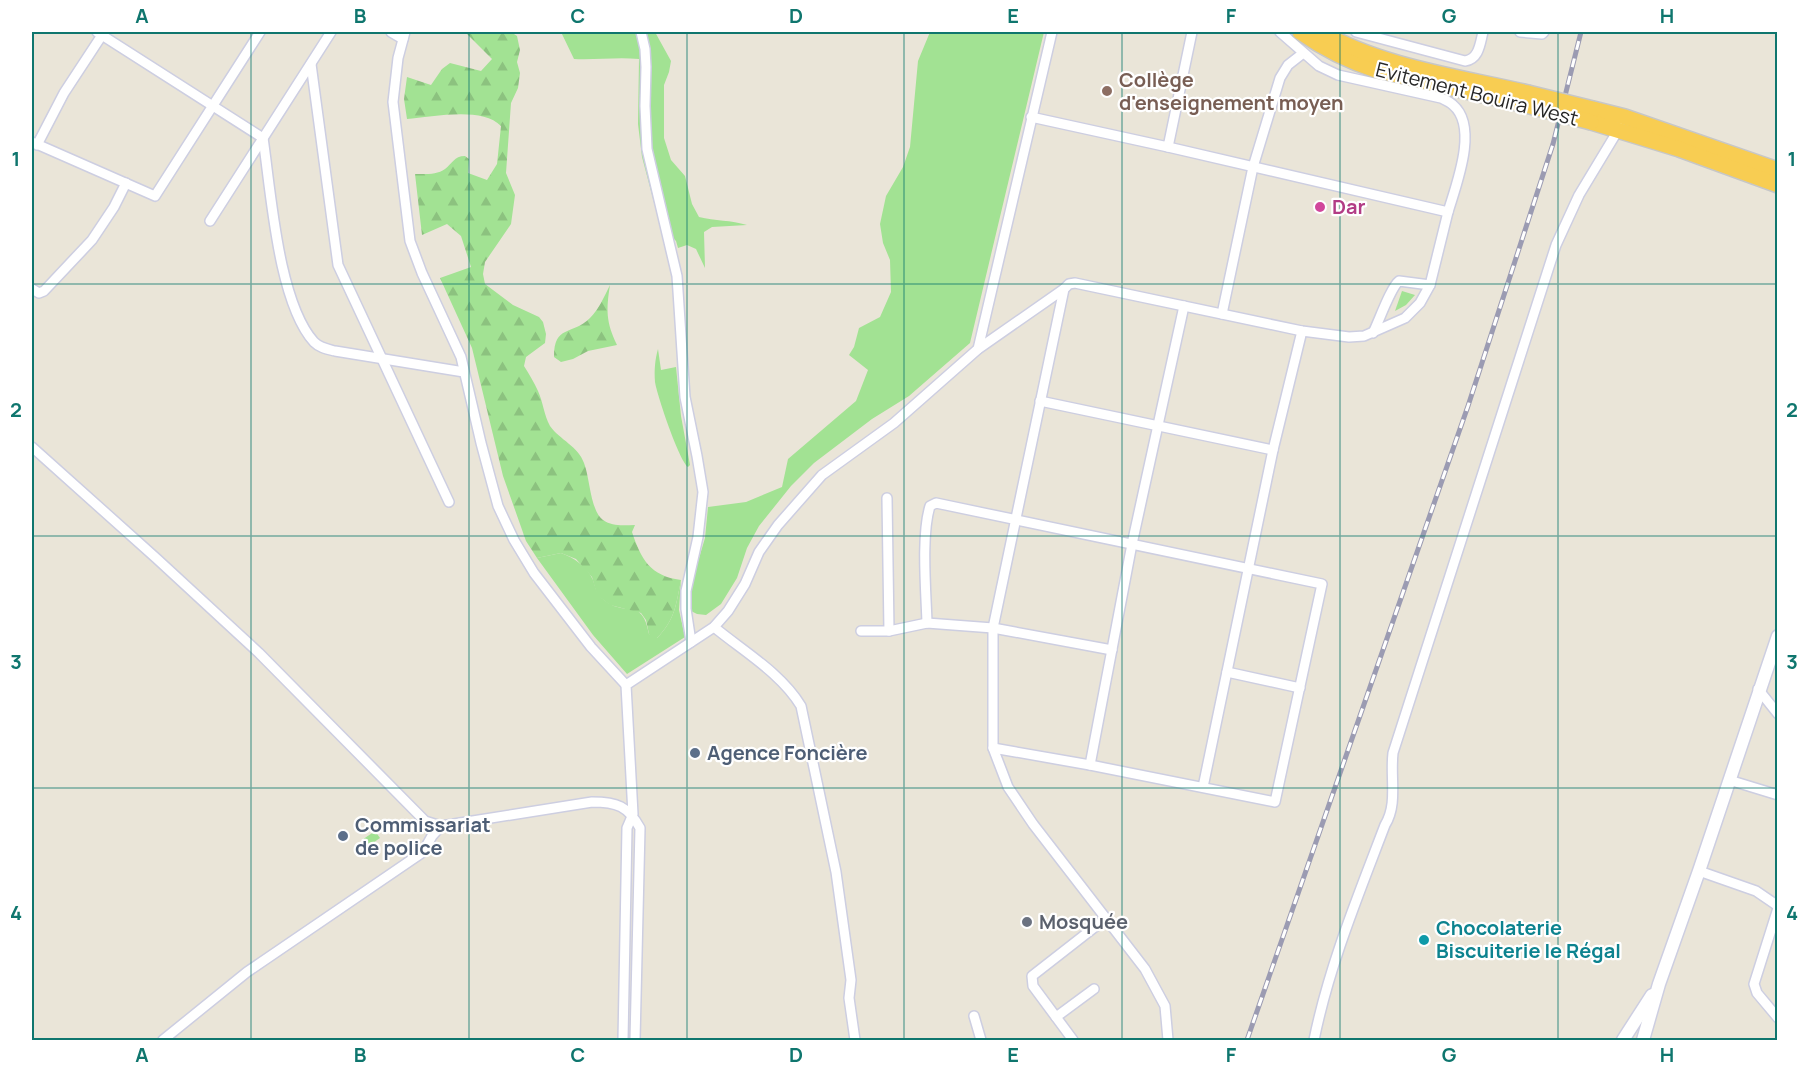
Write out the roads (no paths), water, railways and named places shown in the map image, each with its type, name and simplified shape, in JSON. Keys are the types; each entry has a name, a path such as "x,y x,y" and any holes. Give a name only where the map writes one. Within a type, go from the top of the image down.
{"highway":[{"name":"Evitement Bouira West","path":"1300,32 1337,56 1353,63 1462,90 1527,99"},
{"name":"Evitement Bouira West","path":"1321,32 1341,43 1385,59 1622,123"},
{"path":"1622,123 1778,170"},
{"path":"1622,123 1679,149 1778,185"}],"main road":[{"path":"1643,1041 1659,984 1699,872 1777,637"},
{"path":"1623,1041 1659,984"}],"street":[{"path":"260,32 211,105 155,196 34,143 101,33 211,105 264,138"},
{"path":"210,221 331,32"},
{"path":"391,32 404,35 398,58 393,102 410,241 422,273 455,343 498,506 514,540 534,573 591,647 626,685 633,814 640,828 634,1041"},
{"path":"641,32 646,58 647,149 677,276 684,397 698,456 703,492 698,537 686,591 691,642"},
{"path":"978,349 1052,32"},
{"path":"1168,147 1192,32"},
{"path":"626,685 714,627 728,611 745,584 759,552 778,525 822,475 894,423 978,349 1069,284 1302,331 1349,337 1373,333 1405,318 1420,303 1430,285 1465,147 1465,131 1461,115 1454,106 1441,98 1338,75 1302,54 1280,32"},
{"path":"1356,32 1465,61 1472,60 1476,56 1483,32"},
{"path":"1520,32 1542,34 1544,32"},
{"path":"1222,314 1253,166 1280,78 1288,65 1302,54"},
{"path":"311,64 338,265 449,502"},
{"path":"1454,106 1462,90"},
{"path":"1031,117 1448,212"},
{"path":"1314,1041 1339,947 1384,825 1390,816 1394,800 1391,771 1393,753 1556,245 1579,195 1622,123"},
{"path":"264,138 286,285 298,315 314,342 322,348 464,372"},
{"path":"32,289 39,293 44,291 92,240 114,207 126,183"},
{"path":"1373,333 1394,284 1399,280 1430,285"},
{"path":"1065,289 1014,520 993,628 993,748 1008,788 1145,969 1165,1006 1168,1041"},
{"path":"1090,765 1132,544 1184,306"},
{"path":"1203,787 1273,450 1302,331"},
{"path":"1040,401 1273,450"},
{"path":"32,447 258,653 425,821 441,826 592,802 614,804 633,814"},
{"path":"887,498 889,631"},
{"path":"927,622 926,536 930,506 936,503 1322,584 1275,802 993,748"},
{"path":"861,631 889,631 927,622 993,628 1112,650"},
{"path":"714,627 776,676 792,692 801,706 836,872 851,980 849,998 855,1041"},
{"path":"1227,672 1300,688"},
{"path":"1758,689 1778,714"},
{"path":"1729,780 1778,795"},
{"path":"623,1041 627,828 633,814"},
{"path":"163,1041 247,972 423,852 441,826"},
{"path":"1699,872 1756,891 1778,907 1755,984 1757,993 1778,1018"},
{"path":"1073,1041 1033,986 1032,976 1105,919"},
{"path":"1056,1017 1094,989"},
{"path":"974,1016 981,1041"}],"railway":[{"path":"1247,1040 1468,406 1553,144 1581,32"}],"place":[{"name":"Collège d'enseignement moyen","path":"1107,91"},
{"name":"Dar","path":"1320,207"},
{"name":"Agence Foncière","path":"695,753"},
{"name":"Commissariat de police","path":"343,836"},
{"name":"Mosquée","path":"1027,922"},
{"name":"Chocolaterie Biscuiterie le Régal","path":"1424,940"}]}
